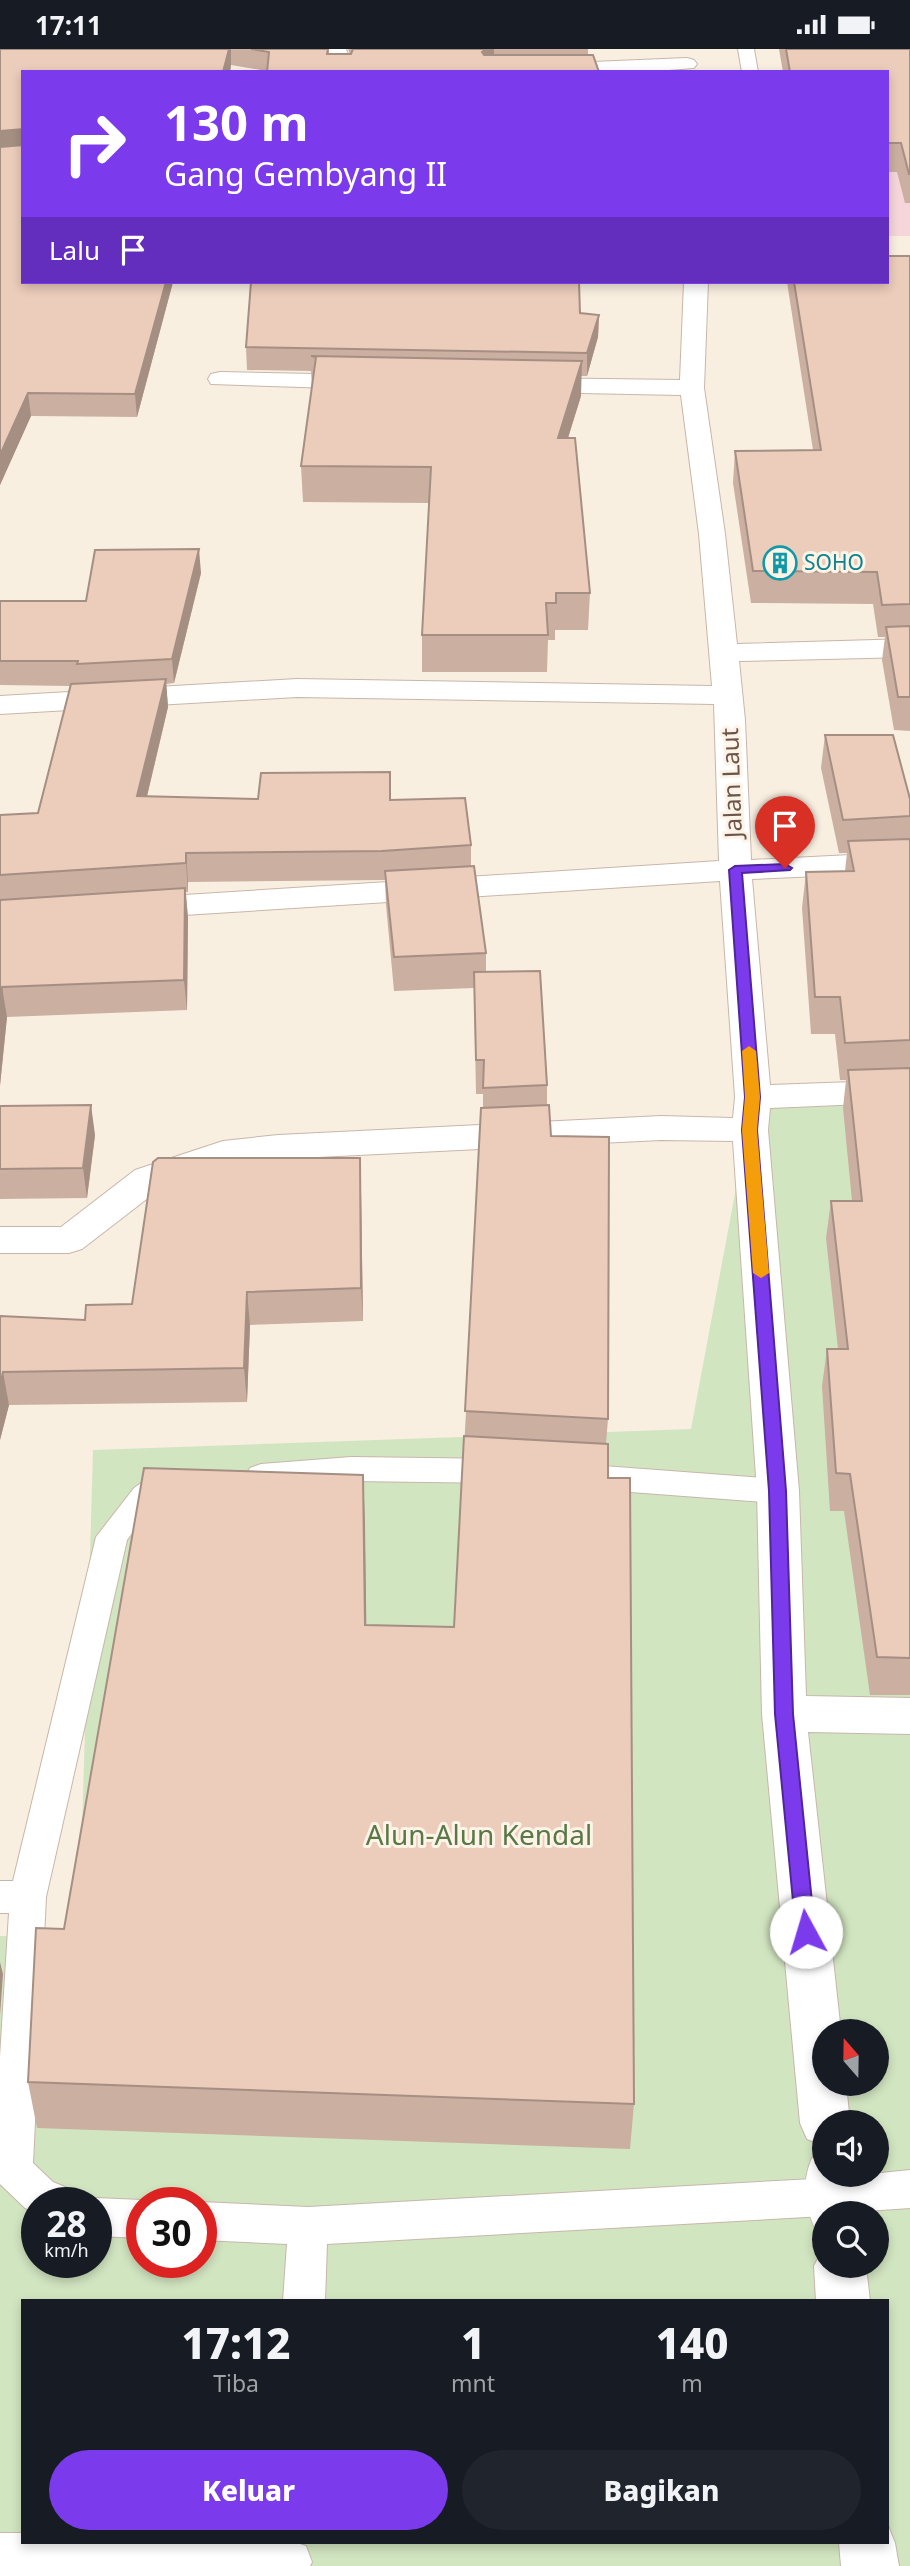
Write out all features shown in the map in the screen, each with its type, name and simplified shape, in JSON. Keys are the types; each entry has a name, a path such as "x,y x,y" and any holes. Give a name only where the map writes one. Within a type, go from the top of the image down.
{"street":[{"path":"336,49 342,65 341,70"},
{"path":"533,70 687,62"},
{"name":"Jalan Laut","path":"696,284 692,388 712,534 727,695 735,870 778,1491 784,1714 824,2110"},
{"path":"220,379 387,382"},
{"path":"511,384 692,388"},
{"path":"723,653 910,648"},
{"path":"0,705 296,688 727,695"},
{"path":"111,910 735,870 910,862"},
{"path":"0,1240 69,1240 148,1179 223,1153 278,1147 661,1128 910,1091"},
{"path":"784,1714 910,1716"},
{"path":"841,2278 844,2299"},
{"path":"867,2544 870,2566"}],"lane":[{"path":"746,49 750,70"},
{"path":"30,2187 13,2170 14,1897 112,1537 136,1504 164,1484 351,1469 550,1474 778,1491"},
{"path":"217,2222 308,2226 910,2189"},
{"path":"304,2299 308,2226"},
{"path":"0,2555 291,2557"}],"shaded area":[{"path":"910,49 910,236 889,236 889,70"}],"green space":[{"name":"Alun-Alun Kendal","path":"910,1094 910,2566 0,2566 0,1936 79,1935 93,1450 691,1429 753,1097"}],"building":[{"path":"0,49 229,49 224,70 21,70 21,129 0,131"},
{"path":"251,49 328,49 327,54 351,54 353,49 486,49 482,52 484,55 593,55 598,70 267,70 269,52"},
{"path":"786,49 910,49 910,174 901,143 889,143 889,70 790,70"},
{"path":"21,145 21,284 165,284 135,394 28,393 0,455 0,147"},
{"path":"889,256 910,256 910,604 882,605 877,572 753,571 735,451 821,450 794,284 889,284"},
{"path":"251,284 579,284 580,313 599,315 587,353 246,347"},
{"path":"311,356 582,361 558,438 575,438 590,593 556,593 556,603 546,603 548,635 422,635 431,467 301,466 316,357"},
{"path":"199,549 172,659 77,664 78,661 0,661 0,601 86,601 95,550"},
{"path":"910,626 910,697 898,697 886,627"},
{"path":"166,679 137,796 258,799 261,773 390,772 390,800 465,798 471,845 382,851 186,853 186,863 0,875 0,815 38,813 71,684"},
{"path":"825,735 893,735 910,799 910,816 843,820"},
{"path":"910,839 910,1040 845,1043 840,997 815,997 806,872 854,871 848,841"},
{"path":"474,866 486,953 394,957 385,871"},
{"path":"185,888 184,980 2,987 0,1009 0,900"},
{"path":"540,971 547,1085 483,1088 484,1060 476,1060 474,972"},
{"path":"910,1068 910,1658 877,1657 850,1474 836,1473 827,1349 848,1349 831,1201 862,1201 848,1070"},
{"path":"91,1105 83,1168 0,1169 0,1106"},
{"path":"549,1105 551,1136 609,1137 608,1419 465,1411 481,1108"},
{"path":"158,1158 360,1158 361,1288 247,1292 244,1368 3,1372 0,1385 0,1316 85,1320 86,1305 132,1304 153,1162"},
{"path":"464,1436 608,1444 608,1478 630,1478 634,2104 28,2082 36,1928 64,1929 144,1468 363,1475 365,1625 454,1627"}],"slow traffic":[{"path":"749,1051 753,1097 750,1130 761,1273"}],"place":[{"name":"SOHO","path":"780,563"}],"route":[{"path":"785,868 735,870 753,1097 750,1130 778,1491 784,1714 806,1932"}]}
